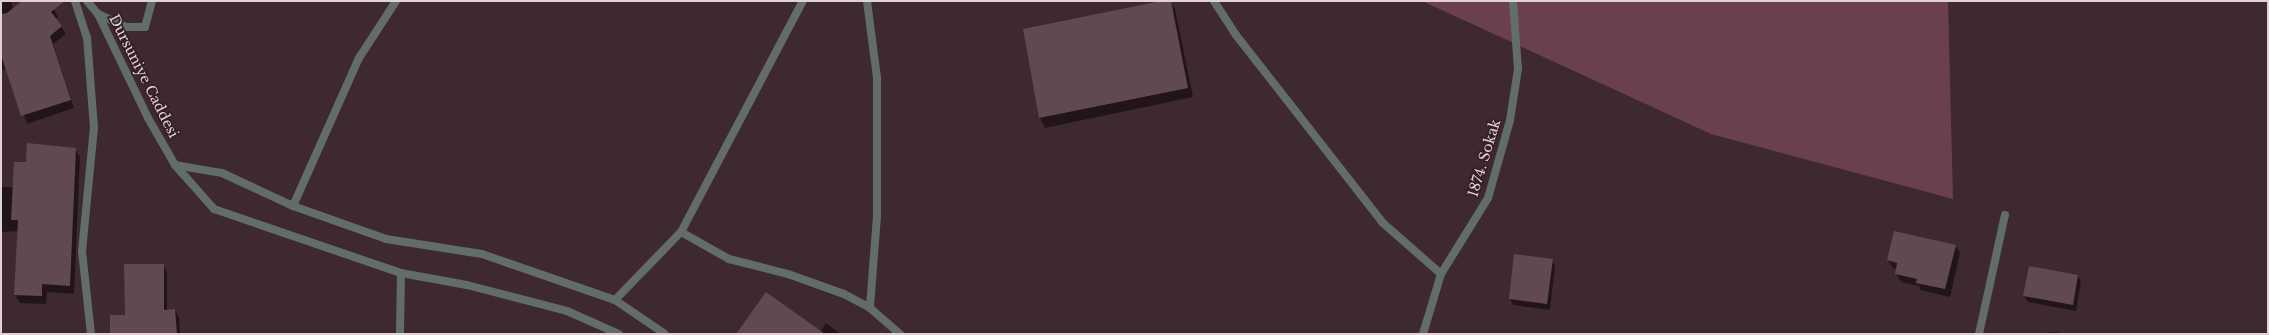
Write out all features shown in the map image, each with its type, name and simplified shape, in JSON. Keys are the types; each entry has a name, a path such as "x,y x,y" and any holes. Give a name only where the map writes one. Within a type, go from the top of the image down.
{"street":[{"path":"75,1 86,37 94,127 82,251 91,334"},
{"name":"Dursuniye Caddesi","path":"87,1 98,14 148,118 175,165 214,209 402,273 467,285 567,311 619,334"},
{"path":"98,14 126,27 145,27 152,1"},
{"path":"293,206 359,58 396,1"},
{"path":"615,300 681,232 803,1"},
{"path":"867,1 877,78 877,216 870,308"},
{"path":"1214,1 1236,35 1383,223 1441,274"},
{"name":"1874. Sokak","path":"1424,334 1441,274 1488,198 1510,120 1518,69 1513,1"},
{"path":"175,165 222,173 293,206 386,238 482,254 615,300 665,334"},
{"path":"1979,334 2005,215"},
{"path":"681,232 729,259 788,274 844,294 870,308 900,334"},
{"path":"400,334 402,273"}],"shaded area":[{"path":"1422,1 1948,1 1953,199 1711,134"}],"building":[{"path":"22,1 65,1 51,12 62,26 50,36 71,100 21,116 1,55 1,14 7,13"},
{"path":"1161,1 1171,1 1188,88 1039,118 1023,29"},
{"path":"27,143 76,148 70,286 42,284 42,296 14,295 18,220 11,220 14,162 26,162"},
{"path":"1894,231 1956,245 1945,289 1916,283 1917,279 1895,274 1897,263 1887,260"},
{"path":"1514,254 1553,259 1547,304 1509,299"},
{"path":"124,264 164,264 164,310 175,309 177,334 110,334 110,315 125,315"},
{"path":"2029,266 2078,275 2073,305 2023,296"},
{"path":"766,292 825,334 736,334"}]}
